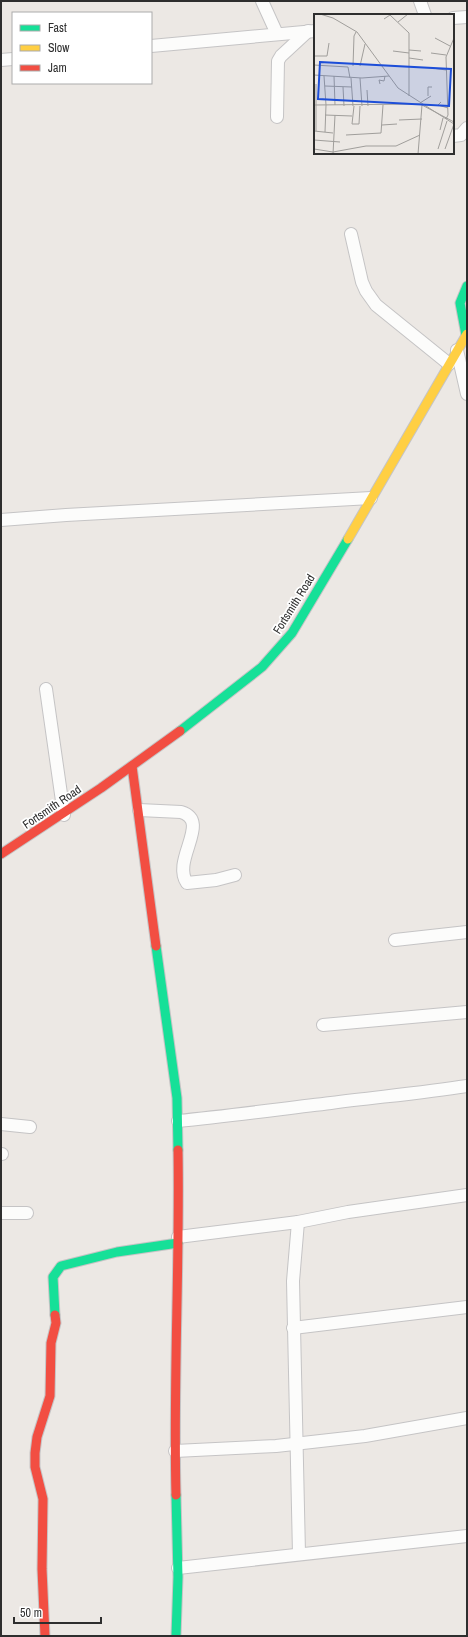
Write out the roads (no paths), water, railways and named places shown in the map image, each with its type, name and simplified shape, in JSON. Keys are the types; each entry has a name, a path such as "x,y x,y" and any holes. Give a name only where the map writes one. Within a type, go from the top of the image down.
{"street":[{"path":"262,1 277,34"},
{"path":"420,1 425,14"},
{"path":"454,18 467,17"},
{"path":"152,46 311,31"},
{"path":"277,117 278,61 281,56 311,31"},
{"path":"1,60 12,60"},
{"path":"454,136 461,135 467,128"},
{"path":"351,234 362,282 366,291 376,305 449,364"},
{"path":"467,286 460,303 467,335"},
{"name":"Fortsmith Road","path":"1,854 64,815 132,766 240,685 262,667 280,647 292,633 467,335"},
{"path":"457,350 467,394"},
{"path":"1,520 66,514 371,498"},
{"path":"46,689 64,815"},
{"path":"132,766 177,1098 178,1240 175,1335 175,1451 178,1568 176,1636"},
{"path":"139,810 182,812 188,814 192,818 191,841 183,862 185,880 188,883 216,880 235,875"},
{"path":"395,940 467,932"},
{"path":"324,1025 467,1012"},
{"path":"178,1120 237,1116 467,1086"},
{"path":"1,1124 30,1127"},
{"path":"45,1636 42,1570 43,1499 35,1467 35,1453 50,1396 51,1343 56,1323 53,1277 60,1266 117,1252 178,1240 298,1222 348,1212 467,1195"},
{"path":"1,1214 27,1212"},
{"path":"298,1222 292,1281 299,1554"},
{"path":"293,1328 467,1307"},
{"path":"175,1451 297,1444 365,1436 467,1418"},
{"path":"178,1568 467,1536"}]}
